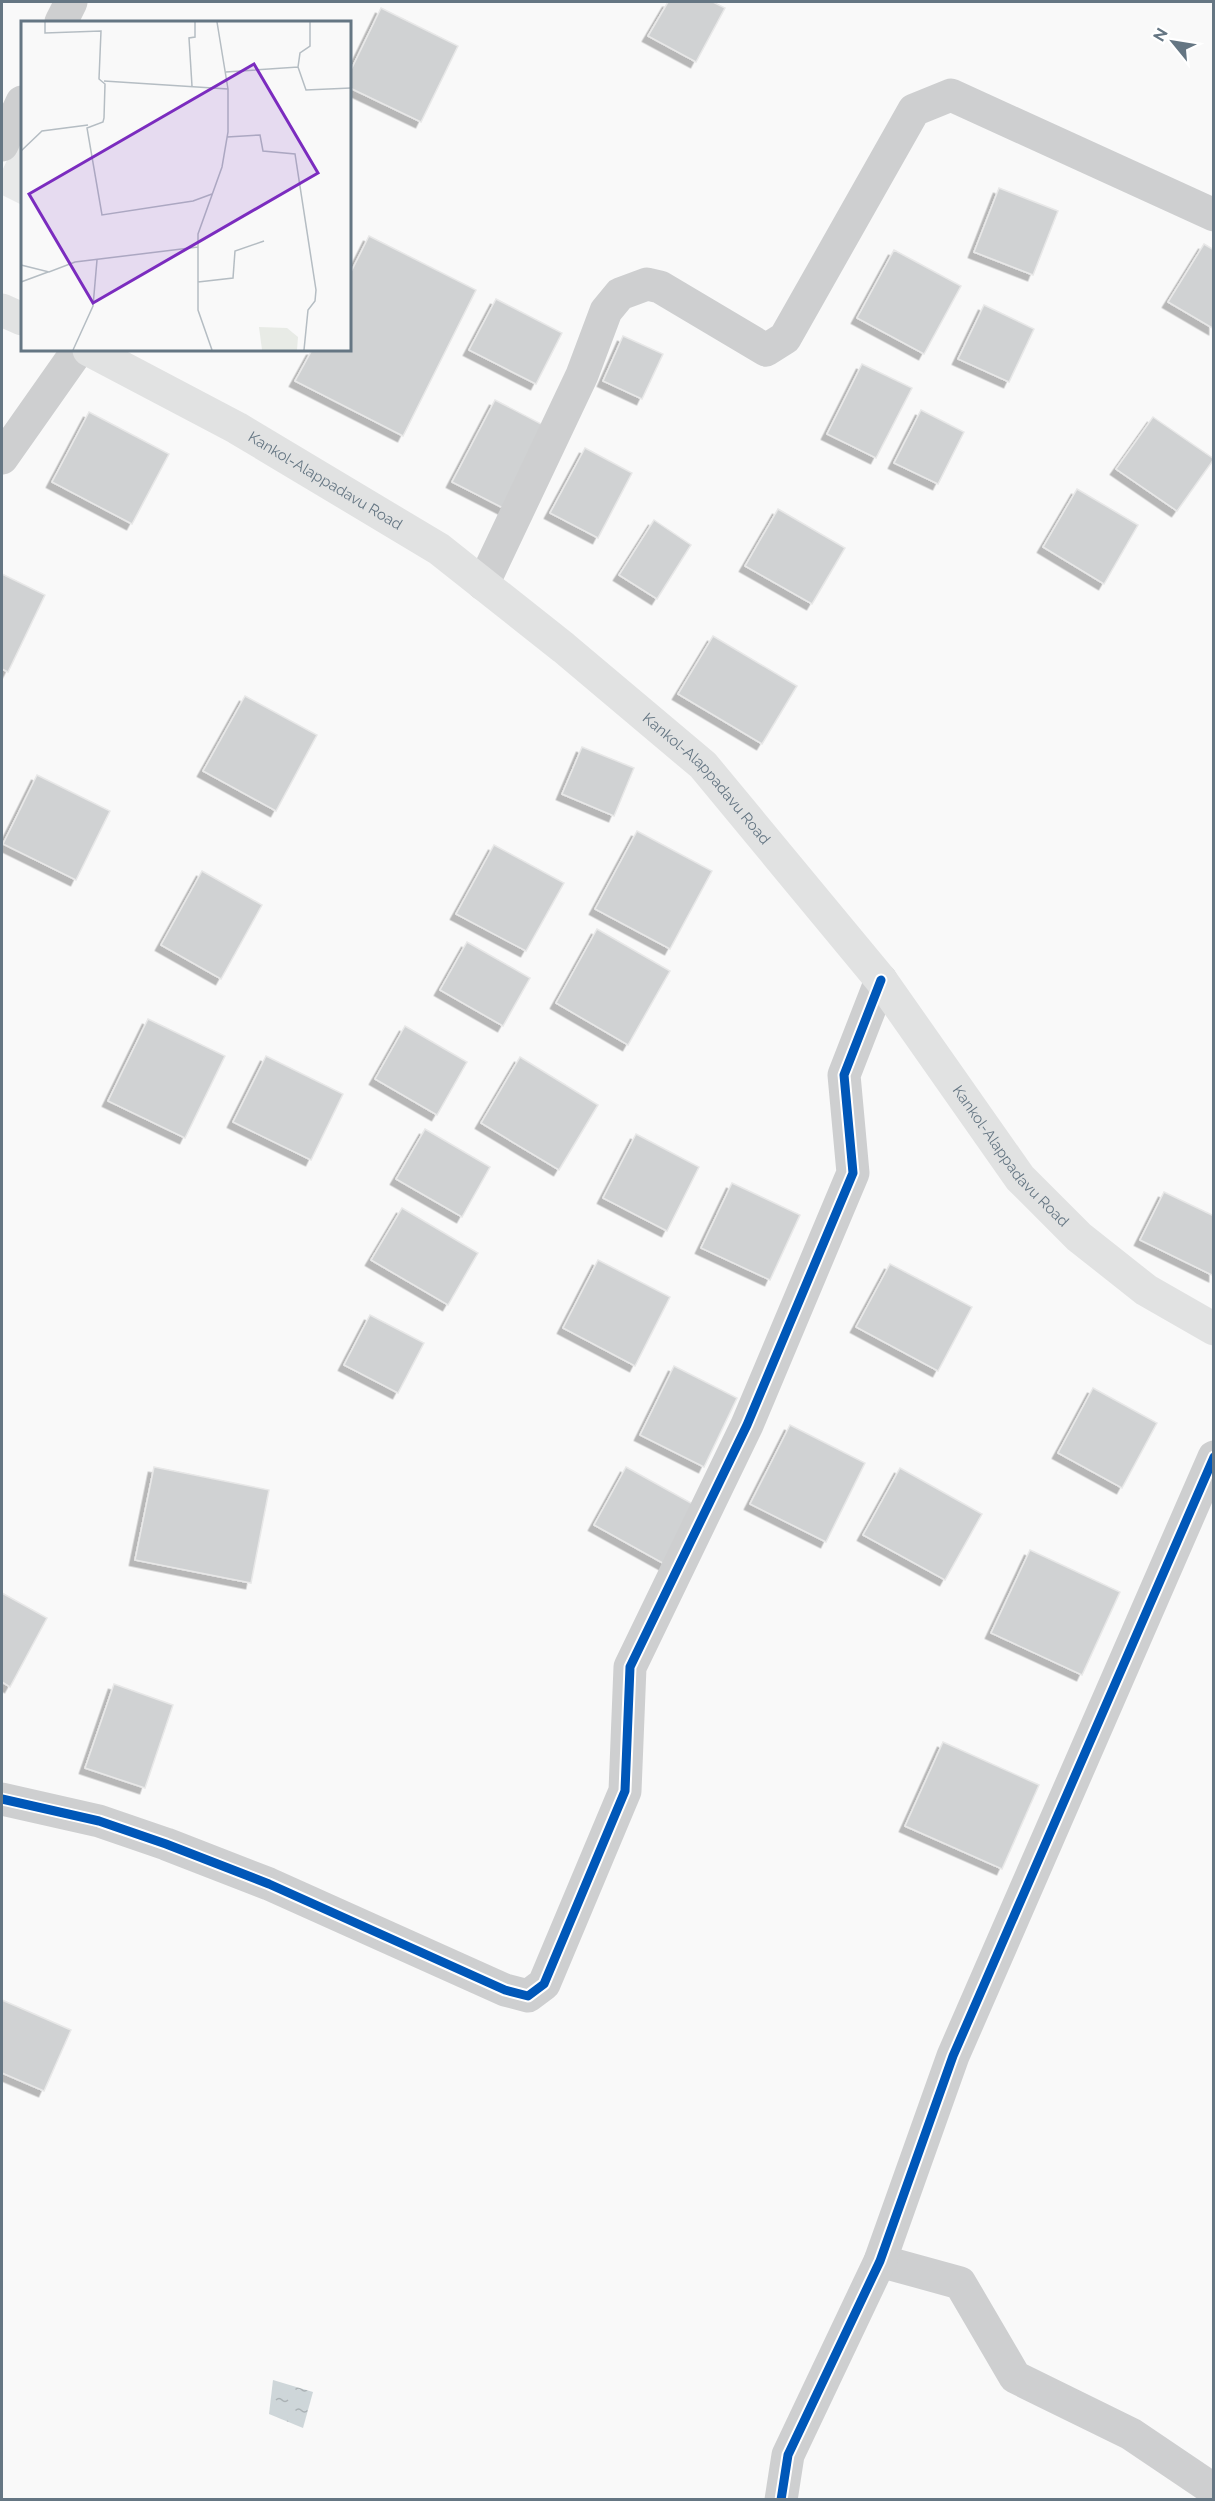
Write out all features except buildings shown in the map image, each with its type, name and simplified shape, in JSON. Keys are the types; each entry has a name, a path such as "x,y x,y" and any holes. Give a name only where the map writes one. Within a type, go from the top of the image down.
{"main road":[{"path":"2,310 21,319"},
{"name":"Kankol-Alappadavu Road","path":"91,351 237,428 439,549 703,765 880,980 1020,1178 1079,1237 1146,1290 1214,1329"}],"street":[{"path":"62,21 71,2"},
{"path":"483,584 582,375 606,311 620,294 647,284 653,286 766,350 785,338 915,110 951,95 1214,215"},
{"path":"2,145 21,104"},
{"path":"2,458 77,351"},
{"path":"2,1799 99,1821 166,1844 269,1884 505,1990 528,1996 544,1984 625,1791 630,1667 747,1425 853,1173 844,1075 880,980"},
{"path":"781,2499 789,2456 879,2261 953,2056 1214,1457"},
{"path":"879,2261 960,2283 1015,2377 1131,2434 1214,2490"}],"shaded area":[{"path":"21,130 21,204 2,195 2,171"}],"water":[{"path":"273,2380 313,2392 303,2428 269,2414"}],"cycle path":[{"path":"2,1799 99,1821 166,1844 269,1884 505,1990 528,1996 544,1984 625,1791 630,1667 747,1425 853,1173 844,1075 881,980"},
{"path":"781,2500 788,2455 880,2261 953,2056 1214,1457"}]}
